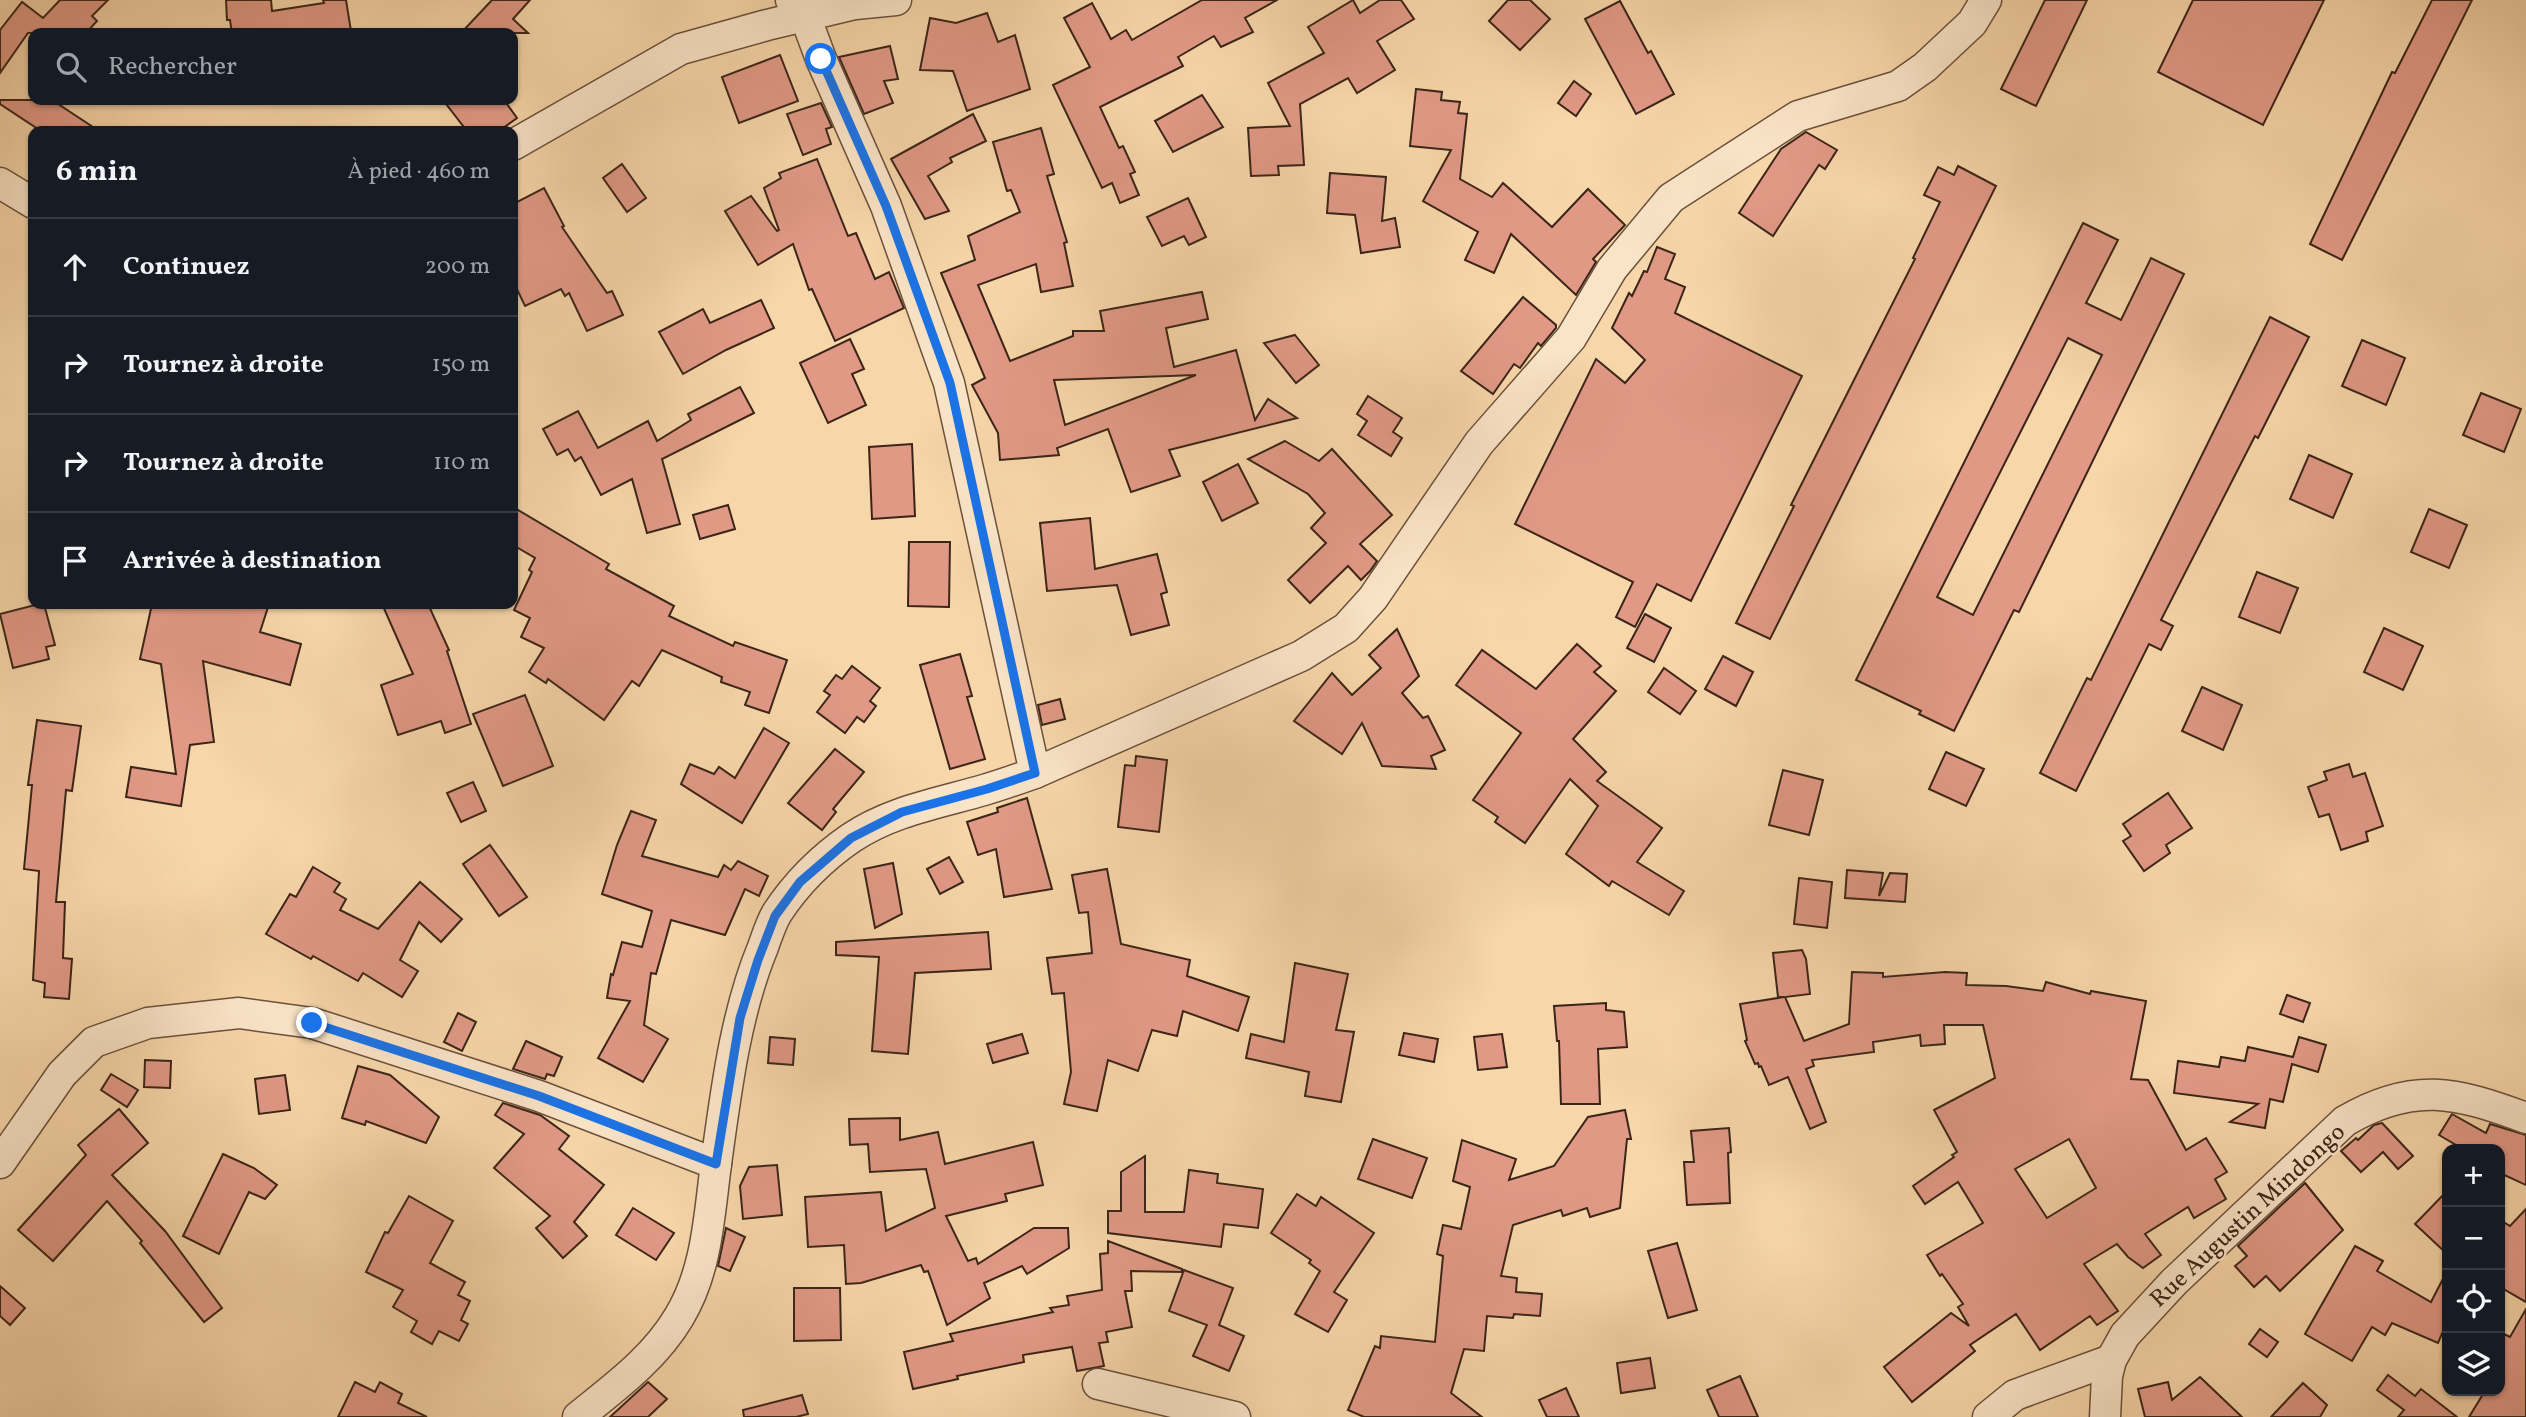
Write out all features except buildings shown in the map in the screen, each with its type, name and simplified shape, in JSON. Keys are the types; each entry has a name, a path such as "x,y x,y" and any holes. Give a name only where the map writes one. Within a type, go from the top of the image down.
{"street":[{"path":"518,142 681,49 798,8 896,0"},
{"path":"578,1417 637,1369 658,1346 679,1317 694,1287 708,1237 716,1164 740,1018 775,916 800,882 851,838 902,812 1035,773 1301,656 1346,628 1373,598 1479,443 1572,338 1612,269 1671,198 1798,116 1898,86 1925,67 1972,23 1986,0"},
{"path":"798,8 886,206 950,383 1035,773"},
{"path":"0,183 28,200"},
{"path":"0,1163 62,1074 94,1042 148,1023 239,1013 312,1023 539,1096 716,1164"},
{"name":"Rue Augustin Mindongo","path":"2111,1360 2125,1335 2145,1311 2325,1138 2356,1114 2393,1099 2440,1093 2466,1098 2526,1118"},
{"path":"1988,1417 2015,1395 2111,1360"},
{"path":"2105,1417 2107,1376 2111,1360"},
{"path":"1098,1384 1235,1417"}],"route":[{"path":"312,1023 539,1096 716,1164 740,1018 775,916 800,882 851,838 902,812 1035,773 1024,733 950,383 886,206 821,59"}]}
